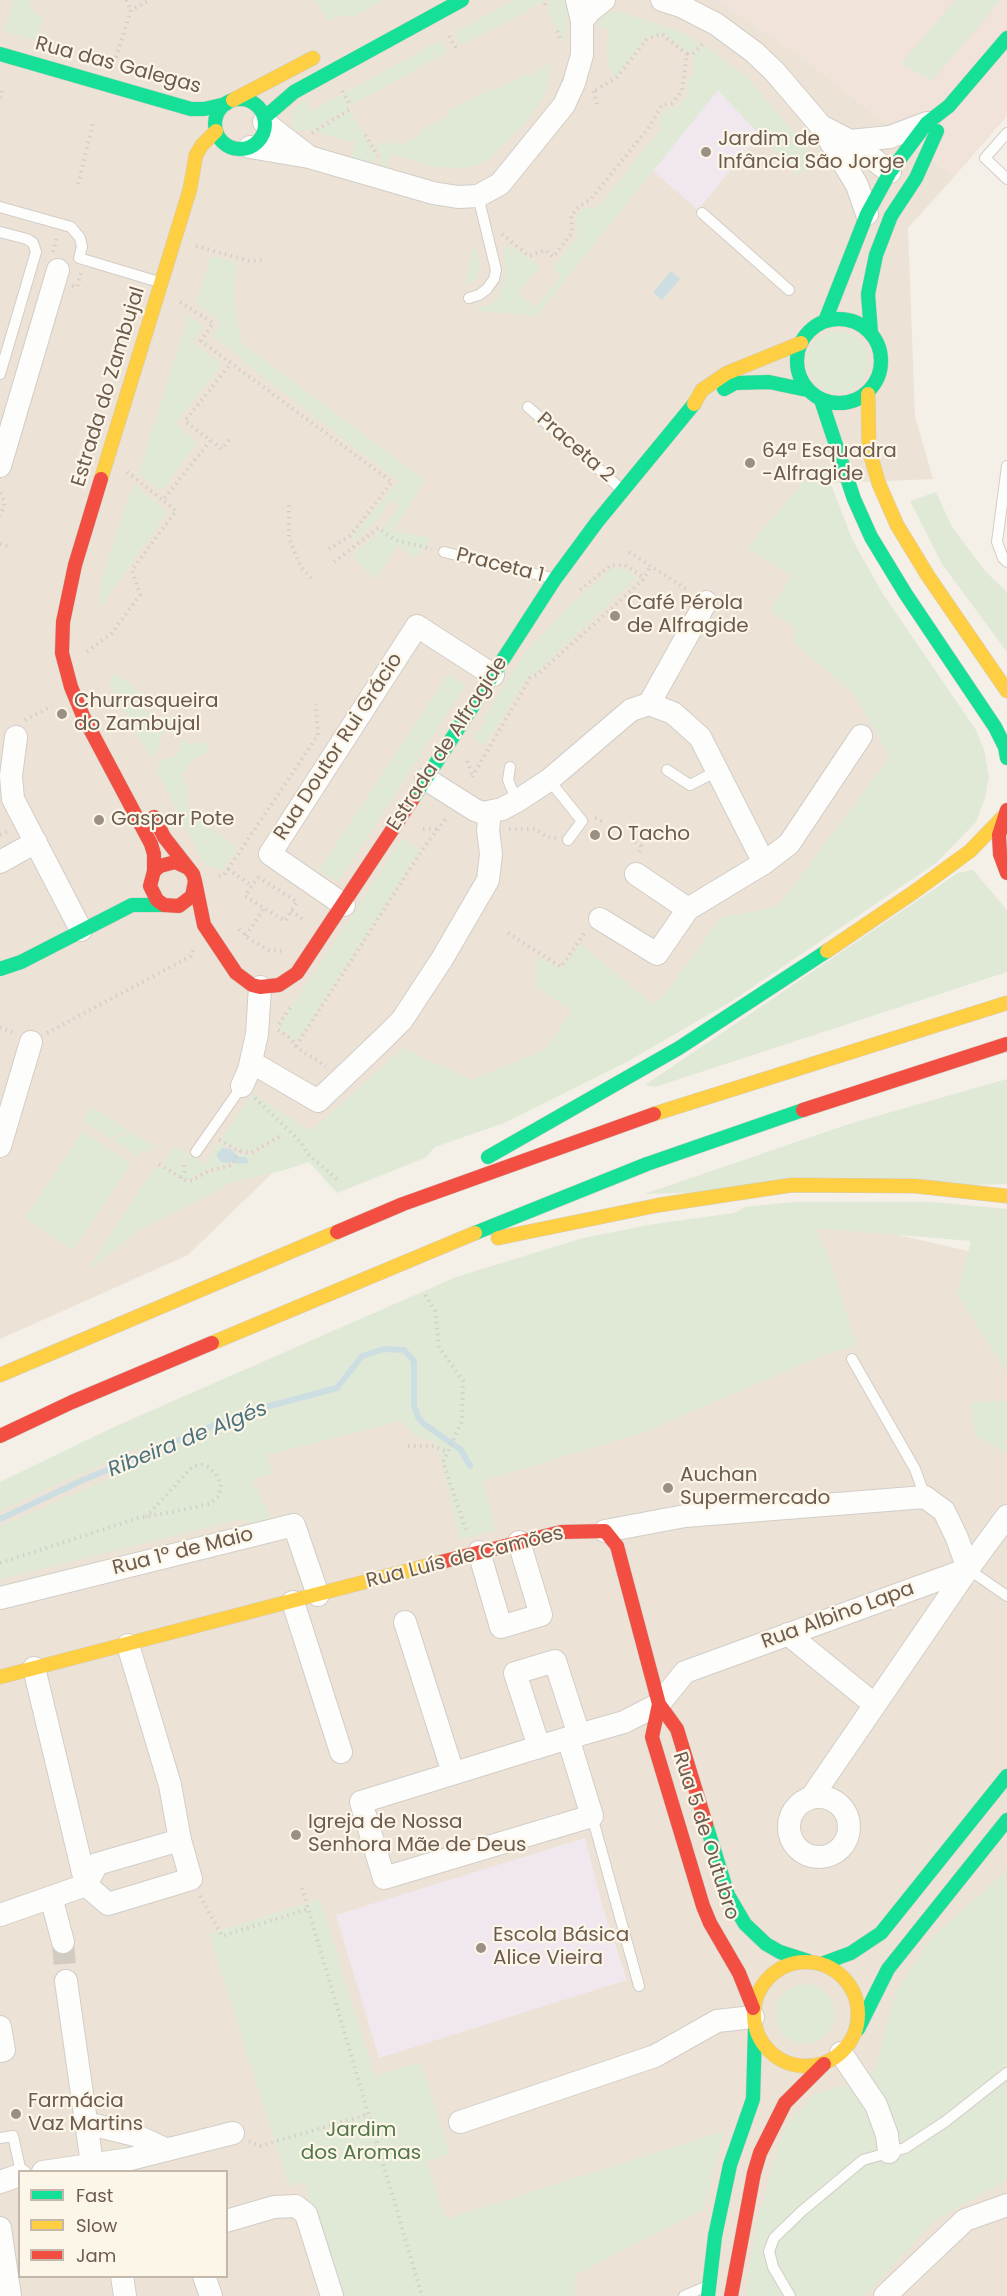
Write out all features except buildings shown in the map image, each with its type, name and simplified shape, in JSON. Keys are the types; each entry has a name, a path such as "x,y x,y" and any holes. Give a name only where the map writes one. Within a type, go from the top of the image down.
{"main road":[{"path":"264,120 294,92 462,0"},
{"path":"825,321 867,214 890,172 927,123 949,106 1007,38"},
{"name":"Rua das Galegas","path":"0,54 191,109 204,109 229,102"},
{"path":"245,148 232,148 224,144 216,129 215,119 229,102 321,54"},
{"path":"224,159 257,142 262,135 264,120 255,104 241,99 229,102"},
{"path":"891,216 916,178 949,106"},
{"name":"Rua das Galegas","path":"200,128 216,129"},
{"name":"Estrada do Zambujal","path":"153,874 154,854 151,844 83,716 74,694 62,653 63,622 75,565 190,189 196,155 216,129"},
{"name":"Estrada do Zambujal","path":"190,189 207,172"},
{"path":"872,333 858,323 842,318 825,321 811,329 801,343 796,359 799,376 807,390 821,400 837,404 854,402 868,394 878,380 882,364 880,347 872,333 868,294 871,275 891,216 896,182 890,172"},
{"name":"Estrada de Alfragide","path":"260,987 279,985 297,973 555,579 623,490 692,407 702,390 727,373 801,343"},
{"name":"Estrada de Alfragide","path":"692,407 735,383 769,382 807,390"},
{"path":"868,394 869,450 879,484 897,525 928,576 1007,691"},
{"path":"821,400 854,499 871,537 905,593 979,701 1005,747 1007,758"},
{"name":"Estrada do Zambujal","path":"70,597 70,628 79,665"},
{"path":"146,801 164,837 195,881 204,925"},
{"path":"1006,813 999,835 1000,854 1007,873"},
{"path":"403,1204 679,1048 914,892 970,851 1006,813"},
{"path":"136,884 167,862 182,864 188,868"},
{"path":"153,874 150,886 152,894 168,906 188,913 204,925 236,973 252,985 260,987"},
{"path":"0,969 21,962 74,921 132,905 179,906 192,896 195,881"},
{"path":"0,1375 403,1204 633,1121 1007,1004"},
{"path":"0,1436 72,1402 437,1248 647,1164 851,1093 1007,1044"},
{"path":"437,1248 538,1231 659,1205 792,1185 915,1186 1007,1196"},
{"name":"Rua Luís de Camões","path":"0,1677 519,1542 561,1532 605,1531"},
{"name":"Rua 5 de Outubro","path":"605,1531 617,1546 659,1704 677,1729 728,1895 745,1924 766,1944 780,1952 815,1962"},
{"name":"Rua 5 de Outubro","path":"659,1704 652,1737 703,1906 747,1989 754,2018"},
{"path":"708,2291 715,2236 730,2165 753,2099 754,2018 758,1993 766,1980 778,1969 793,1963 815,1962 863,1947 881,1933 1007,1776"},
{"path":"731,2296 754,2173 760,2153 776,2118 785,2103 855,2035 888,1969 1007,1820"},
{"path":"815,1962 837,1971 850,1984 857,2000 859,2018 855,2035"},
{"path":"754,2018 763,2044 774,2057 790,2064 807,2067 832,2059"}],"street":[{"path":"245,148 309,157 433,193 458,197 478,196 498,186 564,105 584,87 580,10 589,12 604,0"},
{"path":"662,0 681,6 716,24 754,52 775,72 821,126 857,185 867,214"},
{"path":"264,120 309,157"},
{"path":"850,141 890,137 927,123"},
{"path":"821,126 850,141 890,172"},
{"path":"0,466 58,270"},
{"path":"649,704 698,597"},
{"name":"Rua Doutor Rui Grácio","path":"344,904 270,854 417,626 493,675"},
{"path":"426,779 475,810 490,813 502,809 549,780 631,710 649,704 673,713 700,737 764,863"},
{"path":"600,919 657,954 688,909 764,863 789,844 861,736"},
{"path":"16,737 11,776 14,799 74,921"},
{"path":"260,987 257,1034 247,1073 318,1101 402,1020 484,889 490,871 490,813"},
{"path":"0,861 36,842"},
{"path":"636,874 688,909"},
{"path":"0,1146 31,1042"},
{"path":"925,1497 944,1511 968,1569"},
{"name":"Rua Luís de Camões","path":"605,1531 685,1516 925,1497"},
{"path":"811,1798 1007,1516"},
{"name":"Rua 1º de Maio","path":"0,1598 294,1525 318,1595"},
{"path":"479,1552 501,1627 541,1615 519,1542"},
{"name":"Rua Albino Lapa","path":"659,1704 685,1672 968,1569"},
{"path":"293,1602 341,1752"},
{"path":"405,1623 453,1773"},
{"path":"788,1635 875,1705"},
{"path":"34,1668 86,1885 108,1904 191,1879 180,1840 170,1785 128,1645"},
{"path":"539,1747 515,1673 555,1661 574,1736 592,1816 384,1878 361,1802 453,1773 539,1747 574,1736 624,1722 659,1704"},
{"path":"0,1915 86,1885 97,1864 180,1840"},
{"path":"51,1897 63,1942"},
{"path":"66,1982 92,2164"},
{"path":"460,2122 655,2056 717,2021 754,2018"},
{"path":"0,2027 4,2050 0,2050"},
{"path":"832,2059 876,2105 889,2152"},
{"path":"86,2124 135,2135 167,2150"},
{"path":"54,2170 130,2159 233,2133"},
{"path":"0,2182 18,2175"},
{"path":"885,2296 965,2220 1007,2205"},
{"path":"228,2220 274,2208 296,2206 306,2214 332,2296"},
{"path":"0,2228 10,2296"},
{"path":"122,2278 125,2296"},
{"path":"204,2278 211,2296"}],"lane":[{"path":"1007,133 984,158 1007,179"},
{"path":"469,298 487,289 494,279 496,270 478,196"},
{"path":"0,207 71,227 80,238 82,247 79,258 161,283"},
{"path":"702,213 789,290"},
{"path":"0,232 27,239 33,243 36,252 0,374"},
{"name":"Praceta 2","path":"528,407 623,490"},
{"path":"1007,466 997,542 1007,562"},
{"name":"Praceta 1","path":"444,552 555,579"},
{"path":"510,767 508,780 518,801"},
{"path":"667,770 690,785 717,771"},
{"path":"549,780 582,821 568,840"},
{"path":"196,1152 247,1073"},
{"path":"852,1359 915,1469 925,1497"},
{"path":"968,1569 1007,1596"},
{"path":"592,1816 639,1986"},
{"path":"790,2296 773,2268 769,2251 774,2238 802,2211 863,2160 905,2148 1007,2073"},
{"path":"0,2138 13,2136 19,2170"},
{"path":"684,2296 708,2291"}],"path":[{"path":"126,0 131,10"},
{"path":"545,5 547,0"},
{"path":"122,36 131,10 147,1"},
{"path":"512,243 529,256 544,250 553,257 572,234 571,216 579,206 590,200 650,126 662,105 672,103 682,91 687,54 662,34 647,39 615,80 584,87 597,104"},
{"path":"0,98 2,91"},
{"path":"286,140 311,133 350,110"},
{"path":"78,184 93,123"},
{"path":"365,135 376,153"},
{"path":"209,250 250,261 265,260"},
{"path":"77,287 79,280"},
{"path":"199,315 213,323 201,341 392,482 350,536 327,550"},
{"path":"229,440 222,449 185,421 231,363"},
{"path":"163,500 210,441"},
{"path":"79,665 112,633 140,595 132,570 176,511 138,480"},
{"path":"0,494 4,507 0,516"},
{"path":"289,506 289,538 301,567 312,579"},
{"path":"334,562 378,528 394,540 444,552"},
{"path":"0,544 10,547"},
{"path":"629,552 698,597"},
{"path":"469,782 530,678 537,675 642,581 651,566"},
{"path":"16,737 24,720 74,694"},
{"path":"195,881 224,874 228,869 318,735 316,704"},
{"path":"296,1046 428,842 447,817"},
{"path":"535,829 547,837"},
{"path":"228,869 252,886"},
{"path":"258,877 297,902 285,921 264,908 245,896 258,877"},
{"path":"246,936 264,908"},
{"path":"291,911 306,922"},
{"path":"235,924 246,936 269,950 288,950"},
{"path":"31,1042 191,956 204,925"},
{"path":"508,933 561,967 579,942"},
{"path":"290,1038 296,1046 333,1071"},
{"path":"247,1073 250,1093 300,1141 309,1155 340,1182"},
{"path":"220,1141 246,1153 256,1152 282,1135"},
{"path":"159,1164 185,1181 193,1180 208,1171 232,1166 240,1152"},
{"path":"181,1178 185,1169 185,1158"},
{"path":"425,1295 435,1310 439,1347 463,1381 462,1421 443,1462 468,1537 479,1552"},
{"path":"408,1446 434,1446 447,1452"},
{"path":"0,1563 146,1517 209,1504 219,1496 221,1485 216,1474 208,1467 193,1466 146,1517"},
{"path":"191,1879 222,1936 308,1909"},
{"path":"302,1888 422,2296"},
{"path":"233,2133 260,2146 369,2114"}],"shaded area":[{"path":"0,0 718,0 805,59 954,177 908,228 915,416 933,479 817,484 855,677 890,757 786,919 650,1020 591,1021 562,1059 321,1126 188,1255 0,1339"},
{"path":"718,0 1007,0 1007,116 954,177 805,59"},
{"name":"Jardim de Infância São Jorge","path":"718,90 760,134 698,210 652,170"},
{"path":"671,271 680,279 662,300 653,292"},
{"path":"222,1148 231,1149 238,1157 246,1157 249,1163 223,1163 217,1157"},
{"path":"820,1217 990,1256 1007,1263 1007,2296 0,2296 0,1501 512,1279"},
{"name":"Escola Básica Alice Vieira","path":"585,1838 603,1908 627,1980 379,2058 336,1915"}],"green space":[{"path":"14,0 30,0 31,8 43,20 38,41 4,31"},
{"path":"315,0 382,0 355,16 337,16 327,21"},
{"path":"514,0 544,0 544,2 462,45 455,32"},
{"path":"550,0 563,0 566,5 566,45 547,9"},
{"path":"955,0 1001,0 932,81 901,64"},
{"path":"618,11 682,32 701,44 692,52 688,52 663,33 646,37 617,76 607,68 608,28 597,28 602,15"},
{"path":"441,40 448,52 352,105 345,93"},
{"path":"704,45 746,76 815,157 798,176 718,90 537,316 472,310 484,307 498,299 506,269 503,248 511,246 540,266 518,294 536,308 561,276 552,268 578,236 576,216 582,209 599,206 660,130 659,118 666,109 677,108 687,96 687,82 693,74 695,62 692,56"},
{"path":"551,63 542,100 525,123 489,159 475,166 435,167 392,154 386,168 380,167 382,159 375,146 386,140 388,145 395,141 398,146 420,135 418,132 449,116 447,111 492,88 493,91 526,74 528,76"},
{"path":"342,94 349,109 312,131 307,129 294,131 292,115 304,98 312,111"},
{"path":"350,111 377,157 374,165 351,158 355,143 315,132"},
{"path":"475,244 481,265 476,280 466,286 466,276"},
{"path":"211,256 238,262 233,290 241,342 425,480 393,531 432,538 415,558 397,546 376,579 354,559 353,555 388,523 399,506 390,500 380,518 355,540 352,537 399,481 212,336 221,322 196,303"},
{"path":"188,315 204,325 192,343 222,364 176,424 198,442 162,491 139,473"},
{"path":"832,331 844,331 860,340 867,350 869,362 867,374 860,384 844,393 832,393 821,388 812,379 807,368 807,356 812,345 821,336"},
{"path":"823,464 853,541 883,594 976,730 984,749 989,777 985,798 976,822 936,863 732,1001 627,1062 504,1123 435,1147 425,1158 337,1193 309,1162 231,1183 140,1230 87,1271 155,1166 159,1169 161,1166 186,1182 193,1181 205,1173 232,1167 238,1157 235,1156 233,1149 241,1154 254,1154 284,1135 282,1134 252,1152 246,1152 220,1140 252,1093 312,1130 403,1048 471,1080 546,1049 572,1010 536,987 535,960 537,957 562,970 580,944 654,1005 668,990 720,918 778,906 890,757 854,694 793,642 795,628 770,610 792,576 747,548 801,485"},
{"path":"134,484 168,512 99,609 102,580 121,517"},
{"path":"936,492 952,527 985,571 1007,592 1007,652 942,564 910,501"},
{"path":"614,567 624,569 637,577 535,674 528,676 485,746 474,740 473,731 477,733 486,721 483,719 524,654 571,604"},
{"path":"117,674 137,690 140,706 156,719 173,716 179,721 174,729 165,730 159,738 160,749 151,759 109,682 112,675"},
{"path":"448,674 466,685 338,882 319,870"},
{"path":"181,739 192,745 202,741 209,747 208,753 194,759 182,774 189,793 185,800 194,818 236,846 223,870 205,865 156,769 163,759 175,757 180,750"},
{"path":"402,838 420,851 296,1043 292,1037 278,1028"},
{"path":"973,870 1007,910 1007,972 655,1087 645,1085 958,873"},
{"path":"1007,1079 1007,1184 644,1194 849,1124"},
{"path":"92,1107 129,1131 110,1138 83,1121"},
{"path":"83,1131 131,1164 73,1250 25,1218"},
{"path":"131,1132 154,1146 150,1153 144,1149 139,1156 112,1140"},
{"path":"219,1142 227,1148 222,1148 221,1158 232,1162 230,1164 206,1170 189,1180 182,1178 188,1154 204,1164"},
{"path":"175,1146 186,1152 181,1177 163,1165"},
{"path":"793,1202 933,1202 1007,1209 1007,1373 957,1293 971,1241 815,1228 828,1255 857,1346 826,1354 645,1432 483,1481 496,1531 460,1539 437,1443 416,1436 401,1421 267,1455 273,1474 252,1479 271,1519 258,1526 240,1519 0,1579 0,1526 111,1478 146,1458 135,1449 0,1511 0,1482 114,1427 456,1277 583,1238 654,1224 734,1213 745,1207"},
{"path":"1007,1401 1007,1453 976,1437 970,1402"},
{"path":"1007,1870 1007,2181 936,2219 865,2296 747,2296 747,2282 757,2223 779,2141 790,2120 816,2093 846,2086 874,2073 895,1994 928,1942"},
{"name":"Jardim dos Aromas","path":"320,1899 375,2076 421,2062 450,2154 427,2161 446,2219 724,2131 703,2210 575,2275 575,2296 340,2296 304,2182 289,2186 209,1934"},
{"path":"799,1984 811,1984 822,1989 830,1997 835,2014 833,2026 822,2039 811,2044 799,2044 788,2039 780,2031 775,2020 775,2008 780,1997 788,1989"}],"waterway":[{"name":"Ribeira de Algés","path":"0,1519 81,1481 243,1413 337,1388 362,1356 384,1349 404,1350 414,1361 414,1406 418,1417 424,1424 461,1450 470,1466"}],"tunnel":[{"path":"63,1942 66,1981"}],"traffic: fast":[{"path":"264,118 294,92 462,0"},
{"path":"825,321 867,214 890,172 927,123 949,106 1007,38"},
{"path":"0,54 191,109 204,109 226,104"},
{"path":"240,99 254,103 261,110 265,124 261,138 254,145 240,149 226,145 219,138 215,124 219,110 226,103 240,99"},
{"path":"871,333 868,294 876,255 891,216 916,178 937,131"},
{"path":"831,319 847,319 863,326 874,337 881,353 881,361 878,377 869,391 847,403 831,403 815,396 804,385 797,369 797,353 804,337 815,326 831,319"},
{"path":"724,389 735,383 769,382 807,390"},
{"path":"821,400 854,499 871,537 905,593 995,727 1005,747 1007,758"},
{"path":"412,800 555,579 597,522 694,404"},
{"path":"0,969 21,962 132,905 164,905"},
{"path":"488,1157 679,1048 827,951"},
{"path":"475,1233 647,1164 803,1110"},
{"path":"821,1964 851,1953 881,1933 1007,1776"},
{"path":"858,2029 888,1969 1007,1820"},
{"path":"706,1824 728,1895 745,1924 766,1944 780,1952 808,1961"},
{"path":"708,2296 715,2236 730,2165 753,2099 755,2029"}],"traffic: slow":[{"path":"233,100 313,58"},
{"path":"101,479 190,189 196,155 216,131"},
{"path":"694,404 702,390 727,373 801,343"},
{"path":"868,394 869,450 879,484 897,525 928,576 1007,691"},
{"path":"827,951 970,851 1004,816"},
{"path":"654,1114 1007,1003"},
{"path":"498,1238 659,1205 792,1185 915,1186 1007,1196"},
{"path":"0,1375 337,1232"},
{"path":"212,1343 475,1233"},
{"path":"0,1677 441,1562"},
{"path":"806,1962 826,1966 843,1977 854,1994 858,2014 854,2034 843,2051 826,2062 806,2066 786,2062 769,2051 758,2034 754,2014 758,1994 769,1977 786,1966 806,1962"}],"traffic: jam":[{"path":"101,479 75,565 63,622 62,653 71,687 83,716 151,844 154,854 154,871"},
{"path":"195,881 204,925 236,973 252,985 260,987 279,985 297,973 412,800"},
{"path":"1007,810 999,835 1000,854 1007,873"},
{"path":"154,817 164,837 193,874 195,881 192,896 179,906 164,905 157,900 150,886 154,871 160,866 175,862 188,868"},
{"path":"803,1110 1007,1044"},
{"path":"337,1232 403,1204 654,1114"},
{"path":"0,1436 72,1402 212,1343"},
{"path":"441,1562 561,1532 605,1531 617,1546 659,1704 677,1729 706,1824"},
{"path":"659,1704 652,1737 703,1906 710,1923 739,1973 753,2008"},
{"path":"731,2296 754,2173 760,2153 785,2103 824,2064"}],"place":[{"name":"Jardim de Infância São Jorge","path":"706,152"},
{"name":"64ª Esquadra -Alfragide","path":"750,463"},
{"name":"Café Pérola de Alfragide","path":"615,616"},
{"name":"Churrasqueira do Zambujal","path":"62,714"},
{"name":"Gaspar Pote","path":"99,820"},
{"name":"O Tacho","path":"595,835"},
{"name":"Auchan Supermercado","path":"668,1488"},
{"name":"Igreja de Nossa Senhora Mãe de Deus","path":"296,1835"},
{"name":"Escola Básica Alice Vieira","path":"481,1948"},
{"name":"Farmácia Vaz Martins","path":"16,2114"}]}
